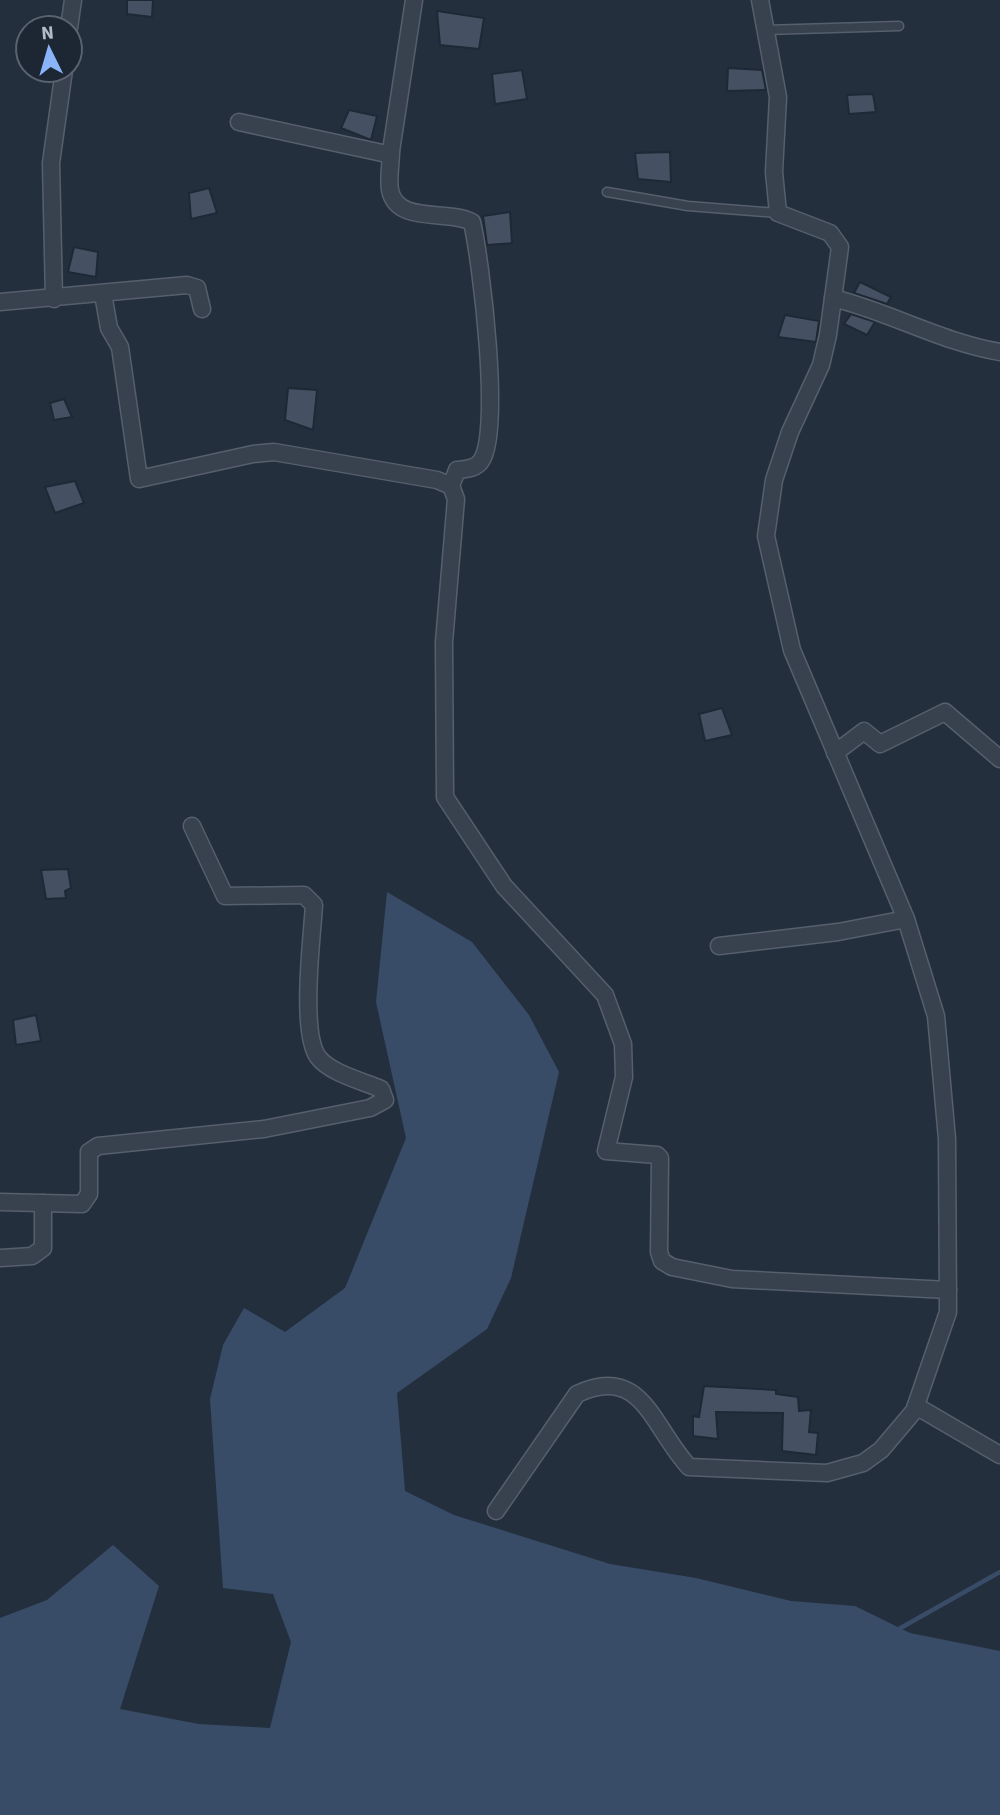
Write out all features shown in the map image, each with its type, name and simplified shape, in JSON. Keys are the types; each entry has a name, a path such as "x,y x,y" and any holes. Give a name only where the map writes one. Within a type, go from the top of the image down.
{"street":[{"path":"414,0 391,151 390,190 396,205 407,212 461,216 472,222 479,252 491,416 488,445 480,463 469,469 457,470 451,486 456,499 444,642 444,797 504,886 605,995 622,1044 624,1077 606,1151 656,1155 660,1158 659,1252 662,1261 672,1267 732,1279 947,1290"},
{"path":"496,1511 576,1394 598,1384 625,1387 641,1400 675,1452 690,1467 708,1470 827,1473 863,1463 881,1450 916,1406 948,1312 947,1139 936,1016 906,919 792,650 766,536 774,480 790,432 821,365 840,247 830,233 778,213 774,172 778,97 760,0"},
{"path":"54,299 51,163 62,84"},
{"path":"239,122 383,155 391,151"},
{"path":"0,302 192,285 197,288 202,309"},
{"path":"103,294 109,328 120,347 139,479 274,452 437,480 451,486"},
{"path":"833,298 856,303 920,331 1000,352"},
{"path":"835,753 864,731 880,744 945,712 1000,759"},
{"path":"0,1202 82,1204 87,1201 87,1158 89,1152 98,1146 264,1129 370,1108 385,1100 381,1089 327,1065 312,1046 308,1003 314,905 312,899 304,895 225,896 192,826"},
{"path":"719,946 838,932 906,919"},
{"path":"0,1258 32,1256 43,1248 43,1203"},
{"path":"916,1406 1000,1455"}],"lane":[{"path":"765,30 899,26"},
{"path":"607,192 688,206 778,213"}],"water":[{"path":"387,892 472,942 529,1015 559,1072 511,1278 487,1329 397,1393 405,1491 454,1515 610,1564 696,1578 791,1601 855,1606 910,1633 1000,1651 1000,1815 0,1815 0,1618 47,1600 113,1545 159,1586 120,1709 199,1724 270,1728 291,1642 273,1594 223,1588 210,1399 223,1345 244,1308 285,1332 345,1288 406,1138 376,1002"}],"building":[{"path":"127,0 153,0 152,17 127,14"},
{"path":"437,11 484,18 479,49 440,45"},
{"path":"728,68 762,70 766,90 727,91"},
{"path":"522,70 527,99 495,104 492,74"},
{"path":"873,94 876,112 849,114 847,95"},
{"path":"349,110 377,116 371,140 341,128"},
{"path":"670,152 671,182 638,179 635,153"},
{"path":"209,188 217,213 191,219 189,193"},
{"path":"510,212 512,243 487,245 483,216"},
{"path":"74,247 98,252 96,277 68,272"},
{"path":"860,282 891,297 887,304 854,293"},
{"path":"851,314 875,322 867,335 844,324"},
{"path":"785,315 819,321 816,342 778,337"},
{"path":"288,388 317,390 313,430 285,420"},
{"path":"64,399 72,417 54,420 50,403"},
{"path":"75,481 84,503 55,513 45,487"},
{"path":"722,708 732,735 705,741 699,714"},
{"path":"68,869 71,888 65,891 66,898 46,899 41,870"},
{"path":"36,1015 41,1041 16,1045 13,1020"},
{"path":"704,1386 776,1390 776,1394 798,1397 799,1411 811,1410 809,1432 818,1433 816,1455 782,1451 783,1413 716,1412 718,1439 693,1436 693,1416 699,1417"}],"waterway":[{"path":"897,1630 1000,1572"}]}
